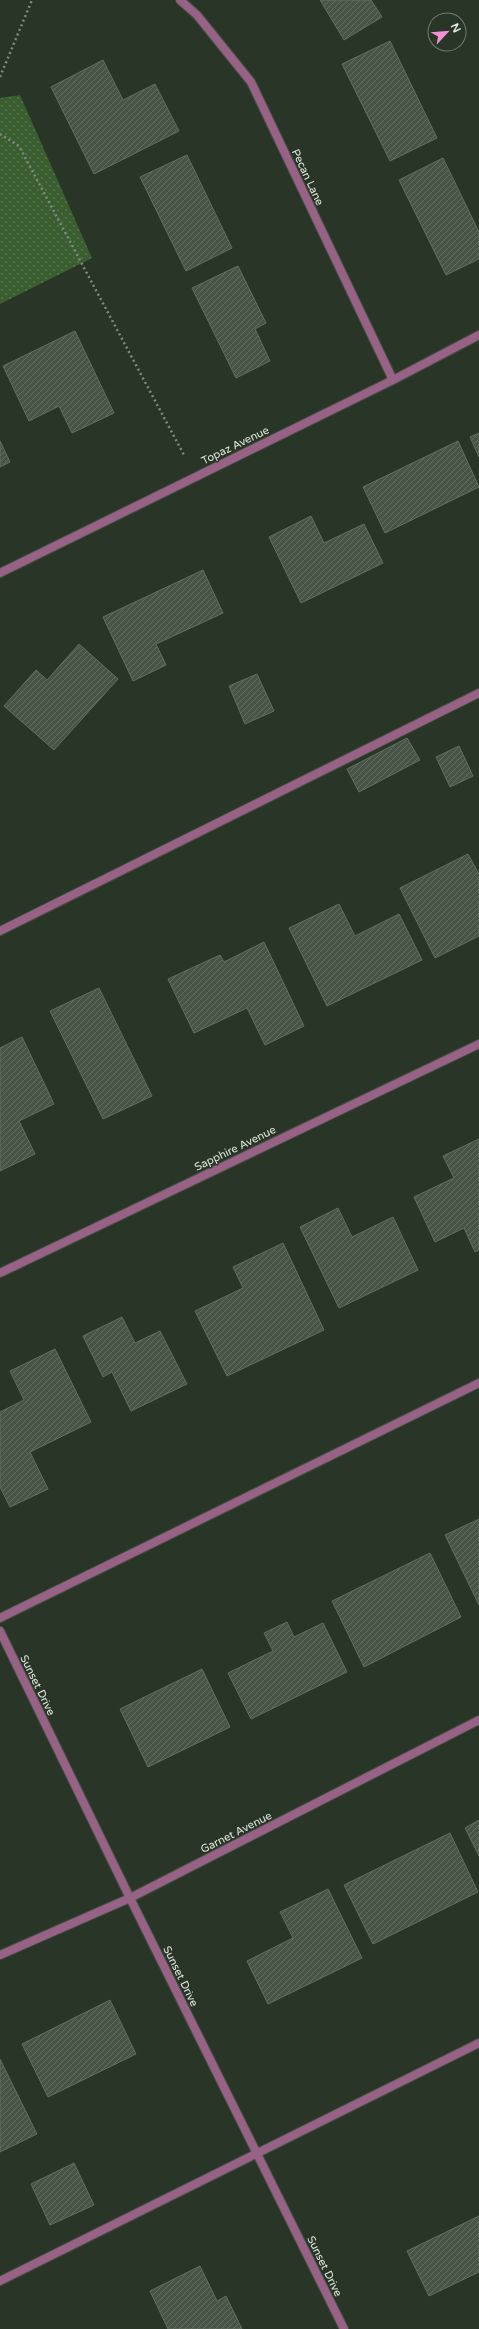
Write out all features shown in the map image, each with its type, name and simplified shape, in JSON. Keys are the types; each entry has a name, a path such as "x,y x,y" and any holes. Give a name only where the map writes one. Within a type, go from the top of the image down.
{"street":[{"name":"Pecan Lane","path":"180,0 197,15 251,82 393,380"},
{"name":"Topaz Avenue","path":"0,573 393,380 479,335"},
{"path":"0,931 479,693"},
{"name":"Sapphire Avenue","path":"0,1273 479,1044"},
{"path":"0,1618 479,1383"},
{"name":"Sunset Drive","path":"0,1630 130,1898 344,2329"},
{"name":"Garnet Avenue","path":"0,1956 130,1898 479,1720"},
{"path":"0,2281 479,2043"}],"path":[{"path":"0,77 32,0"},
{"path":"0,134 20,146 196,477"}],"green space":[{"path":"20,95 92,258 0,304 0,98"}],"building":[{"path":"320,0 371,0 382,17 344,40"},
{"path":"390,41 437,138 390,161 342,64"},
{"path":"103,60 123,100 155,84 179,131 94,174 51,87"},
{"path":"187,155 232,248 186,271 140,177"},
{"path":"443,158 479,232 479,259 446,275 399,180"},
{"path":"238,266 266,323 255,329 270,361 236,378 192,288"},
{"path":"75,331 114,413 72,433 59,406 29,421 3,366"},
{"path":"479,433 479,457 470,437"},
{"path":"0,441 10,462 0,467"},
{"path":"458,441 479,487 385,533 363,487"},
{"path":"311,516 324,543 364,524 383,563 301,603 269,537"},
{"path":"203,570 223,613 156,644 166,665 133,681 103,617"},
{"path":"79,644 118,679 54,750 4,706 36,670 47,680"},
{"path":"257,674 274,711 245,724 229,686"},
{"path":"407,738 420,760 359,792 347,769"},
{"path":"459,746 473,776 450,787 436,757"},
{"path":"468,854 479,874 479,936 435,958 400,888"},
{"path":"339,904 355,936 399,914 422,960 327,1006 289,928"},
{"path":"264,942 304,1026 265,1045 247,1008 194,1033 168,979 220,955 224,962"},
{"path":"99,988 152,1096 103,1119 50,1011"},
{"path":"22,1037 54,1104 19,1121 35,1154 0,1171 0,1048"},
{"path":"479,1139 479,1250 475,1252 464,1228 435,1242 414,1197 454,1178 443,1156"},
{"path":"338,1208 352,1237 393,1217 418,1270 339,1308 300,1227"},
{"path":"283,1243 324,1330 227,1376 195,1311 243,1288 233,1267"},
{"path":"122,1317 135,1343 160,1331 187,1384 131,1411 112,1372 103,1377 83,1336"},
{"path":"55,1349 91,1422 30,1452 48,1489 10,1507 0,1487 0,1412 24,1400 10,1371"},
{"path":"479,1519 479,1605 445,1535"},
{"path":"430,1553 461,1617 364,1667 332,1601"},
{"path":"287,1622 294,1637 323,1623 347,1672 251,1719 228,1673 273,1651 264,1633"},
{"path":"202,1669 230,1727 148,1767 120,1709"},
{"path":"479,1820 479,1856 465,1828"},
{"path":"450,1833 478,1892 373,1944 344,1885"},
{"path":"328,1889 362,1958 268,2004 247,1961 293,1938 280,1912"},
{"path":"110,2000 136,2054 48,2097 22,2044"},
{"path":"0,2059 37,2134 0,2152"},
{"path":"74,2163 94,2205 50,2225 31,2184"},
{"path":"479,2216 479,2272 429,2296 407,2251"},
{"path":"200,2266 217,2301 226,2296 242,2329 168,2329 150,2291"}]}
